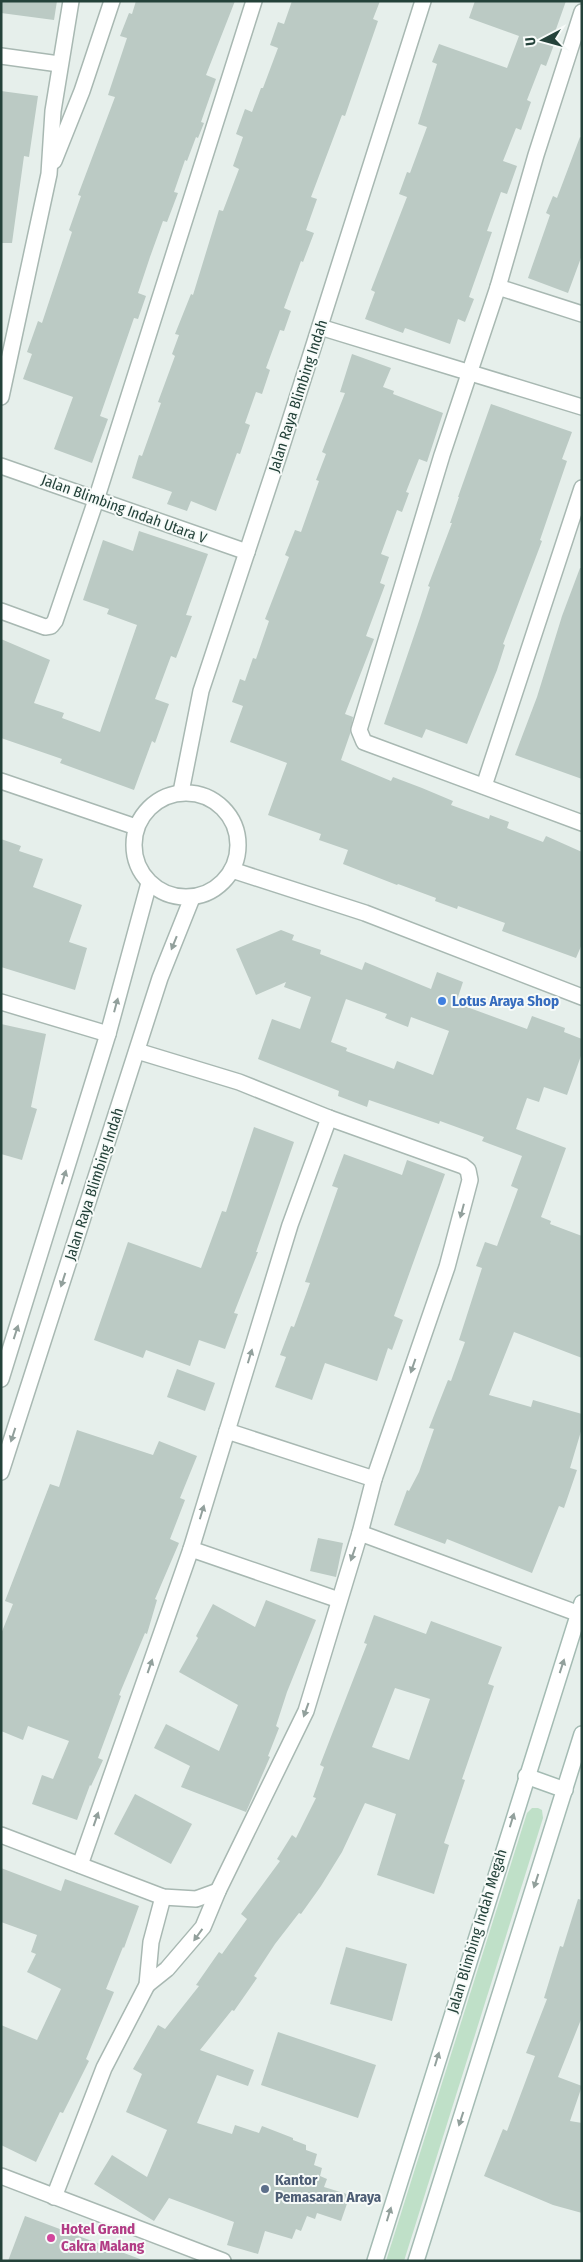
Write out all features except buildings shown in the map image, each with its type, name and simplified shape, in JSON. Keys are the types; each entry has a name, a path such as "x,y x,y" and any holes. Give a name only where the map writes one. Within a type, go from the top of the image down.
{"street":[{"path":"1,397 49,174 53,111 59,64 71,1"},
{"path":"49,174 82,91 112,1"},
{"path":"1,611 45,627 53,625 96,500 254,1"},
{"name":"Jalan Raya Blimbing Indah","path":"181,792 201,691 320,327 423,1"},
{"path":"582,12 536,155 498,286 442,455 359,730 364,742 582,823"},
{"path":"1,56 59,64"},
{"path":"498,286 582,314"},
{"path":"320,327 582,408"},
{"name":"Jalan Blimbing Indah Utara V","path":"1,466 247,552"},
{"path":"484,786 582,488"},
{"path":"1,781 136,827"},
{"path":"181,792 209,796 230,815 239,842 232,870 222,884 209,893 192,898 176,897 161,892 149,883 134,857 136,827 146,809 162,797 181,792"},
{"path":"232,870 365,913 582,997"},
{"name":"Jalan Raya Blimbing Indah","path":"1,1379 108,1034 149,883"},
{"name":"Jalan Raya Blimbing Indah","path":"1,1472 160,978 192,898"},
{"path":"1,1002 108,1034"},
{"path":"137,1051 239,1082 329,1118 463,1166 468,1170 470,1180 447,1267 374,1479 360,1533 306,1711 218,1891 203,1927 192,1943 167,1969 147,1984"},
{"path":"80,1865 191,1548 290,1225 329,1118"},
{"path":"227,1431 374,1479"},
{"path":"360,1533 580,1611"},
{"path":"191,1548 339,1600"},
{"name":"Jalan Blimbing Indah Megah","path":"375,2261 526,1776 580,1611"},
{"path":"416,2261 582,1734"},
{"path":"526,1776 565,1790"},
{"path":"1,1835 163,1897 196,1899 218,1891"},
{"path":"54,2197 104,2068 147,1984 152,1942 163,1897"},
{"path":"1,2176 223,2261"}],"green space":[{"path":"532,1808 542,1810 543,1818 404,2261 386,2261 527,1813"}],"place":[{"name":"Lotus Araya Shop","path":"442,1001"},
{"name":"Kantor Pemasaran Araya","path":"265,2189"},
{"name":"Hotel Grand Cakra Malang","path":"51,2238"}]}
